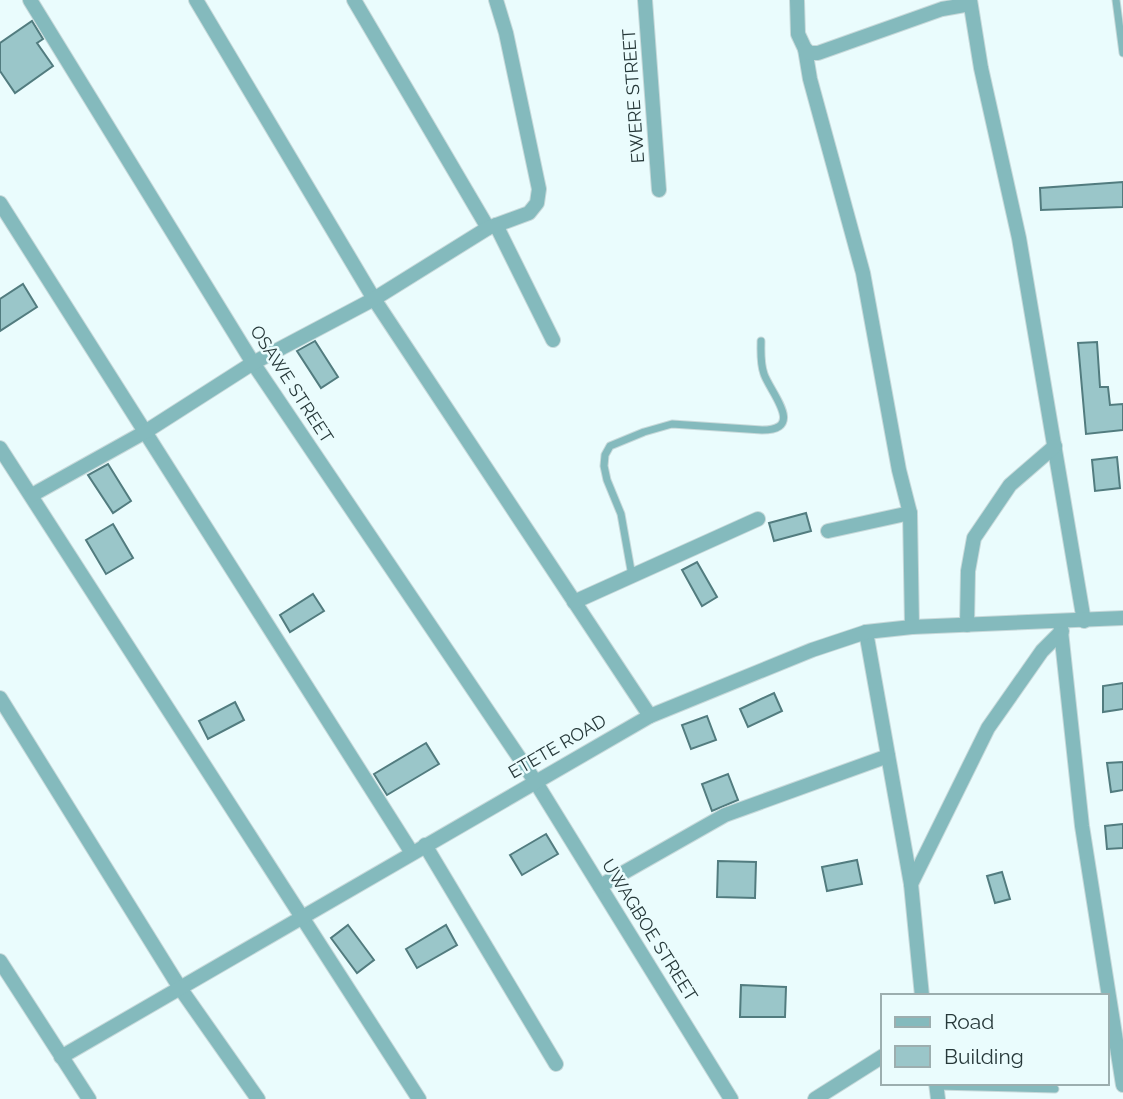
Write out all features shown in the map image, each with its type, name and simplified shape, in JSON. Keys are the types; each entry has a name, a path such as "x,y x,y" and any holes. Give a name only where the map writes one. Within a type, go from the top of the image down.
{"street":[{"name":"OSAWE STREET","path":"30,0 253,363 535,781"},
{"path":"196,0 374,299 650,716"},
{"path":"354,0 492,227 553,340"},
{"path":"32,495 145,432 253,363 374,299 492,227 529,213 537,203 539,189 506,33 496,0"},
{"name":"EWERE STREET","path":"645,0 659,190"},
{"path":"797,0 798,34 805,49 810,79 863,273 910,513 912,627"},
{"path":"805,49 810,53 818,53 942,9 970,2 981,68 1019,238 1084,621"},
{"path":"0,203 145,432 419,849 556,1064"},
{"path":"967,625 968,571 974,537 1010,485 1055,446"},
{"path":"0,448 419,1099"},
{"path":"828,531 910,513"},
{"path":"574,602 758,519"},
{"name":"ETETE ROAD","path":"61,1056 650,716 812,650 866,632 967,625 1061,627 1084,621 1123,618"},
{"path":"911,884 945,820 968,765 988,728 1061,627"},
{"path":"1061,627 1082,826 1109,994"},
{"path":"866,632 911,884 922,994"},
{"path":"0,698 180,988 258,1099"},
{"path":"600,886 725,814 888,756"},
{"name":"UWAGBOE STREET","path":"535,781 731,1099"},
{"path":"0,961 89,1099"},
{"path":"1109,997 1123,1085"},
{"path":"815,1099 881,1057"}],"lane":[{"path":"1116,0 1123,52"},
{"path":"632,576 621,514 607,480 605,455 610,446 651,429 673,424 774,430 783,417 782,404 764,373 761,341"},
{"path":"937,1089 1055,1089"}],"building":[{"path":"32,21 43,39 37,43 53,66 15,93 0,71 0,43"},
{"path":"1123,182 1123,207 1041,210 1040,188"},
{"path":"23,284 37,307 0,331 0,299"},
{"path":"315,341 338,377 321,388 297,351"},
{"path":"1097,342 1100,387 1108,387 1110,405 1123,404 1123,430 1086,434 1078,343"},
{"path":"1117,457 1120,488 1095,491 1092,460"},
{"path":"108,464 131,501 113,513 88,475"},
{"path":"806,513 811,531 774,541 769,523"},
{"path":"113,524 133,558 106,574 86,540"},
{"path":"697,562 717,597 702,606 682,570"},
{"path":"313,594 324,611 290,632 280,615"},
{"path":"1123,683 1123,709 1103,712 1103,686"},
{"path":"774,693 782,711 748,727 740,709"},
{"path":"235,702 244,720 208,739 199,721"},
{"path":"707,716 716,740 691,749 682,725"},
{"path":"426,743 439,764 387,795 374,774"},
{"path":"1123,762 1123,790 1111,792 1107,763"},
{"path":"728,774 738,800 712,811 702,784"},
{"path":"1123,824 1123,848 1107,849 1105,826"},
{"path":"546,834 558,854 522,875 510,855"},
{"path":"857,860 862,884 827,891 822,867"},
{"path":"718,861 756,862 755,898 717,897"},
{"path":"1002,872 1010,899 995,903 987,876"},
{"path":"348,925 374,960 357,973 331,938"},
{"path":"446,925 457,945 417,968 406,949"},
{"path":"741,985 786,987 785,1017 740,1017"}]}
